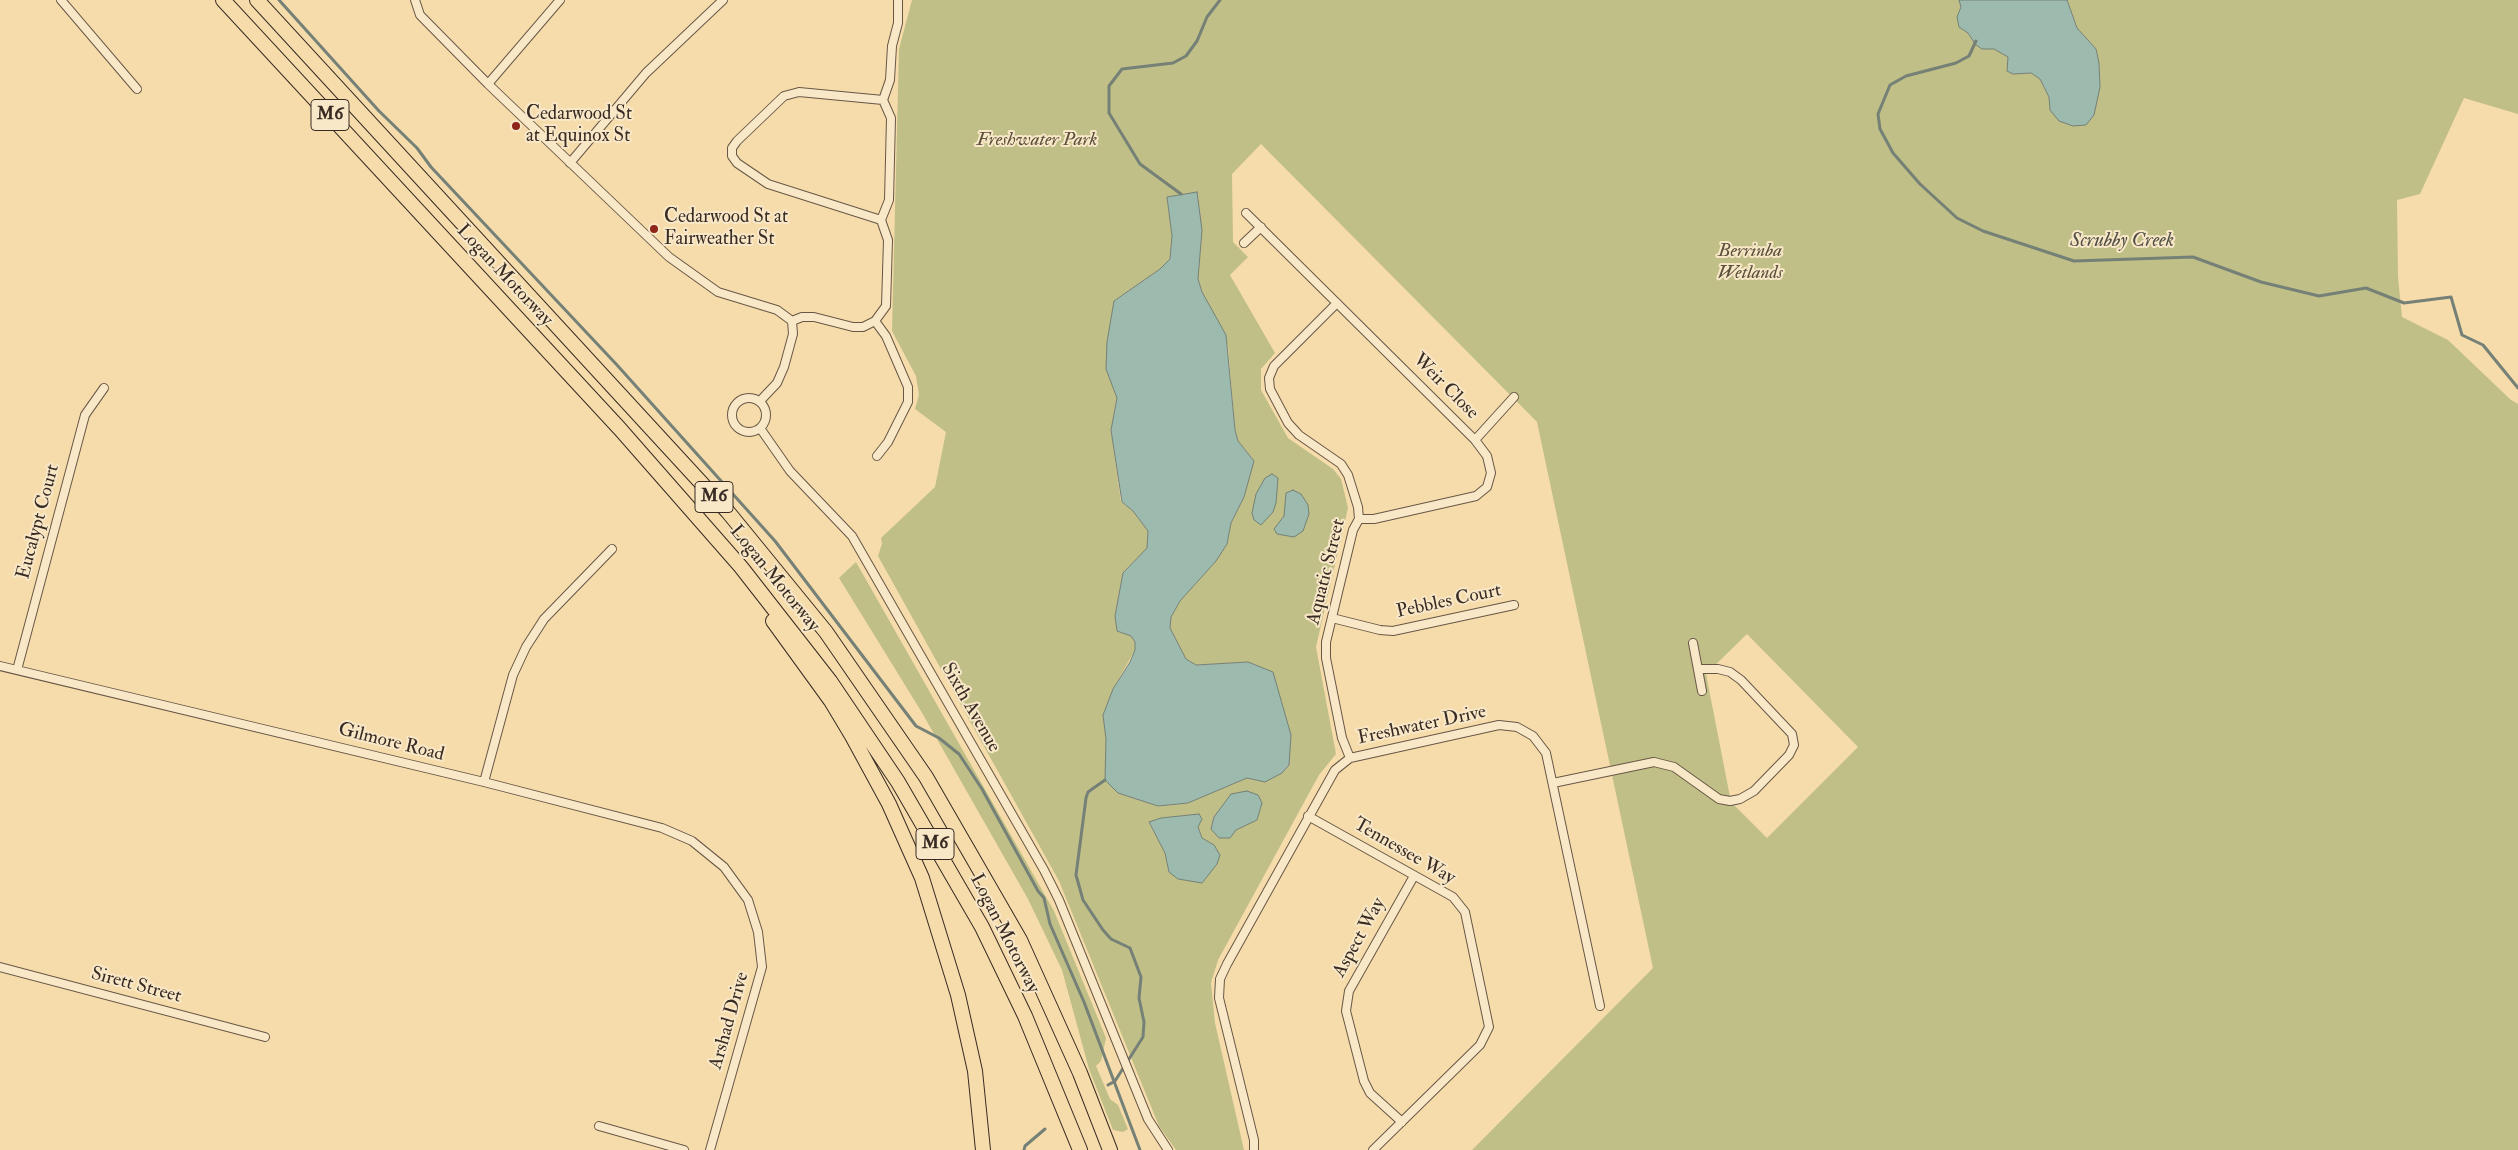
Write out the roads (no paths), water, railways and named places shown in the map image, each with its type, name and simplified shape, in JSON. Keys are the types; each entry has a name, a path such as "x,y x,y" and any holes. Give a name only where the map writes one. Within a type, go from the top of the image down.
{"highway":[{"name":"Logan Motorway","path":"224,0 614,422 740,567 830,681 923,823 982,928 1010,983 1041,1052 1080,1150"},
{"name":"Logan Motorway","path":"257,0 728,512 826,632 926,777 1020,940 1080,1073 1110,1150"},
{"path":"740,567 757,600 831,701 852,736 906,838 938,922 958,995 975,1071 983,1150"}],"street":[{"path":"61,0 137,89"},
{"path":"415,0 420,15 488,84 682,267 718,292 777,310 792,321"},
{"path":"488,84 560,0"},
{"path":"570,163 646,73 723,0"},
{"path":"792,321 802,317 814,317 853,327 862,327 875,321 886,306 888,240 881,220 889,200 891,118 883,100 890,80 892,46 898,24 898,0"},
{"path":"881,220 768,184 737,163 732,156 732,148 784,96 799,92 883,100"},
{"name":"Weir Close","path":"1246,213 1475,440 1486,456 1491,472 1487,487 1476,496 1374,519 1359,519"},
{"path":"1244,244 1261,227"},
{"name":"Aquatic Street","path":"1337,303 1274,366 1270,389 1288,424 1299,436 1342,464 1348,475 1359,519 1353,530 1326,642 1326,658 1342,738 1350,758"},
{"path":"760,401 777,383 784,368 792,334 792,321"},
{"path":"875,321 886,336 908,387 908,402 888,442 877,456"},
{"name":"Eucalypt Court","path":"17,670 85,415 104,388"},
{"path":"1475,440 1514,397"},
{"path":"755,398 760,401 767,415 760,428 749,432 738,428 734,424 732,412 738,402 743,399 755,398"},
{"name":"Sixth Avenue","path":"760,428 790,471 837,518 852,536 1044,870 1059,900 1148,1119 1168,1150"},
{"path":"484,782 513,675 526,647 544,618 612,548"},
{"name":"Pebbles Court","path":"1332,618 1380,630 1393,631 1514,604"},
{"path":"1693,643 1702,691"},
{"name":"Gilmore Road","path":"0,666 484,782 662,828 692,841 724,867 748,900"},
{"path":"1552,782 1654,762 1674,767 1712,795 1730,801 1740,799 1754,791 1789,755 1794,745 1792,734 1741,680 1730,672 1718,669 1698,669"},
{"name":"Freshwater Drive","path":"1254,1150 1254,1140 1219,998 1220,979 1226,964 1334,770 1350,758 1499,726 1517,727 1533,736 1546,753 1600,1006"},
{"name":"Tennessee Way","path":"1308,816 1453,898 1465,912 1489,1027 1480,1045 1373,1150"},
{"name":"Aspect Way","path":"1402,1122 1370,1093 1364,1081 1346,1011 1349,991 1414,876"},
{"name":"Arshad Drive","path":"710,1150 762,967 758,932 748,900"},
{"name":"Sirett Street","path":"0,966 265,1037"},
{"path":"599,1126 684,1150"}],"waterway":[{"path":"279,0 379,111 417,148 431,167 617,365 775,541 916,726 939,738 959,754 982,789 1038,891 1044,898 1050,924 1084,1002 1140,1150"},
{"path":"1181,194 1140,164 1109,113 1109,86 1122,69 1173,63 1186,56 1197,41 1207,17 1220,0"},
{"name":"Scrubby Creek","path":"1976,41 1969,56 1956,63 1906,76 1890,85 1878,114 1880,129 1893,153 1920,184 1957,218 1983,231 2074,261 2193,257 2261,282 2319,296 2366,288 2404,303 2451,297 2462,335 2483,345 2518,388"},
{"path":"1105,780 1088,792 1086,798 1076,875 1083,900 1103,930 1111,939 1130,948 1141,977 1139,998 1144,1022 1143,1037 1115,1081 1108,1085"},
{"path":"1024,1150 1025,1146 1045,1129"}],"place":[{"name":"Cedarwood St at Equinox St","path":"516,126"},
{"name":"Cedarwood St at Fairweather St","path":"654,229"}],"park label":[{"name":"Freshwater Park","path":"1037,141"},
{"name":"Berrinba Wetlands","path":"1750,263"}]}
